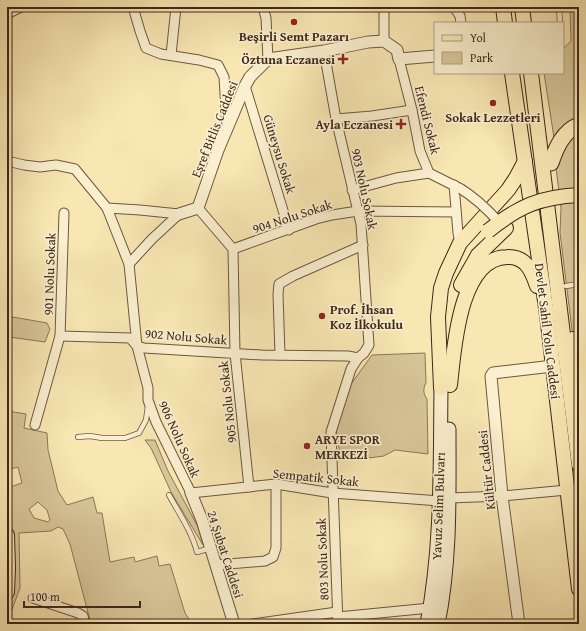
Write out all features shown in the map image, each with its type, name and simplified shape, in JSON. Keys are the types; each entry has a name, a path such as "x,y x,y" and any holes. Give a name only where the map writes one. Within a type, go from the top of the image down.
{"highway":[{"path":"551,163 561,140 567,133 579,125"}],"main road":[{"path":"503,7 505,22"},
{"path":"522,7 524,22"},
{"name":"Devlet Sahil Yolu Caddesi","path":"512,74 547,315 579,589"},
{"name":"Devlet Sahil Yolu Caddesi","path":"531,74 579,465"},
{"path":"537,74 572,285 575,354 579,372"},
{"path":"447,387 438,317 441,288 446,273 460,243 508,190 525,161"},
{"path":"447,387 452,320 455,303 461,286 478,256 514,212 535,202 559,196 579,195"},
{"path":"447,387 444,321 450,293 461,265 469,253 488,231 539,210 559,205 579,203"},
{"path":"447,387 464,299 477,275 490,261 497,258 510,256 525,262 531,270 547,315"},
{"name":"Yavuz Selim Bulvarı","path":"438,624 443,597 447,387"},
{"name":"Yavuz Selim Bulvarı","path":"427,624 434,590 444,500"},
{"path":"7,535 7,592"}],"street":[{"path":"7,14 22,7"},
{"path":"133,7 146,48 157,53 199,60 218,65 224,77 227,127"},
{"path":"171,55 176,7"},
{"path":"264,7 268,59 324,51 368,42 384,41 397,50 399,59 434,56"},
{"path":"384,7 384,41"},
{"path":"454,7 460,16 461,22"},
{"name":"903 Nolu Sokak","path":"324,51 336,119 358,211 363,245 369,345 351,369 331,432 332,493"},
{"name":"Eşref Bitlis Caddesi","path":"198,208 218,150 245,86 250,78 268,59"},
{"name":"Efendi Sokak","path":"399,59 412,110 420,151 429,173 458,187 472,196 503,225"},
{"name":"Güneysu Sokak","path":"245,86 289,230"},
{"path":"336,119 372,116 412,110"},
{"name":"906 Nolu Sokak","path":"7,161 40,167 56,165 75,169 107,208 129,264 137,346 148,388 148,400 156,422 191,493"},
{"path":"352,190 396,178 429,173"},
{"path":"458,187 456,212 460,243"},
{"path":"107,208 178,214 198,208 233,249"},
{"name":"904 Nolu Sokak","path":"233,249 327,216 358,211 456,212"},
{"name":"901 Nolu Sokak","path":"60,336 64,213"},
{"path":"129,264 178,214"},
{"path":"280,355 279,284 293,276 363,245"},
{"name":"905 Nolu Sokak","path":"233,249 235,353 249,487"},
{"path":"36,426 60,336"},
{"name":"902 Nolu Sokak","path":"60,336 130,338 137,346 144,348 262,356 348,356 358,358"},
{"name":"Kültür Caddesi","path":"519,624 502,496 491,376 493,373 553,366"},
{"path":"216,565 265,561 273,556 276,548 276,484"},
{"name":"Sempatik Sokak","path":"191,493 276,484 332,493 444,500 567,490"},
{"name":"24 Şubat Caddesi","path":"191,493 202,520 234,624"},
{"name":"803 Nolu Sokak","path":"332,493 336,620"},
{"path":"33,598 78,613 83,616 85,624"},
{"path":"253,624 336,620 430,608"}],"lane":[{"path":"559,7 560,22"},
{"path":"78,437 90,436 102,438 125,438 139,433 146,420 148,400"},
{"path":"169,495 196,545 197,552 210,548"}],"green space":[{"path":"570,7 579,7 579,118 554,138 544,74 564,74 564,48 571,41"},
{"path":"579,130 579,372 575,354 560,233 561,208 556,168 560,151"},
{"path":"7,316 47,323 50,329 45,342 9,337 7,351"},
{"path":"425,353 426,383 424,391 427,399 428,454 395,450 384,456 361,459 360,455 340,455 336,429 351,384 372,355"},
{"path":"7,411 26,414 24,428 47,433 48,450 58,491 67,505 93,497 97,513 102,513 110,562 134,557 135,562 157,556 159,566 170,564 185,613 192,624 91,624 70,544 63,529 58,527 51,531 19,533 20,588 7,623 7,488 22,483 18,467 7,470","holes":["38,502 47,510 50,520 48,522 34,518 29,509"]},
{"path":"145,440 155,440 168,471 198,527 203,545 171,492 151,448"}],"place":[{"name":"Beşirli Semt Pazarı","path":"294,22"},
{"name":"Öztuna Eczanesi","path":"343,59"},
{"name":"Sokak Lezzetleri","path":"493,103"},
{"name":"Ayla Eczanesi","path":"401,124"},
{"name":"Prof. İhsan Koz İlkokulu","path":"322,316"},
{"name":"ARYE SPOR MERKEZİ","path":"307,446"}]}
